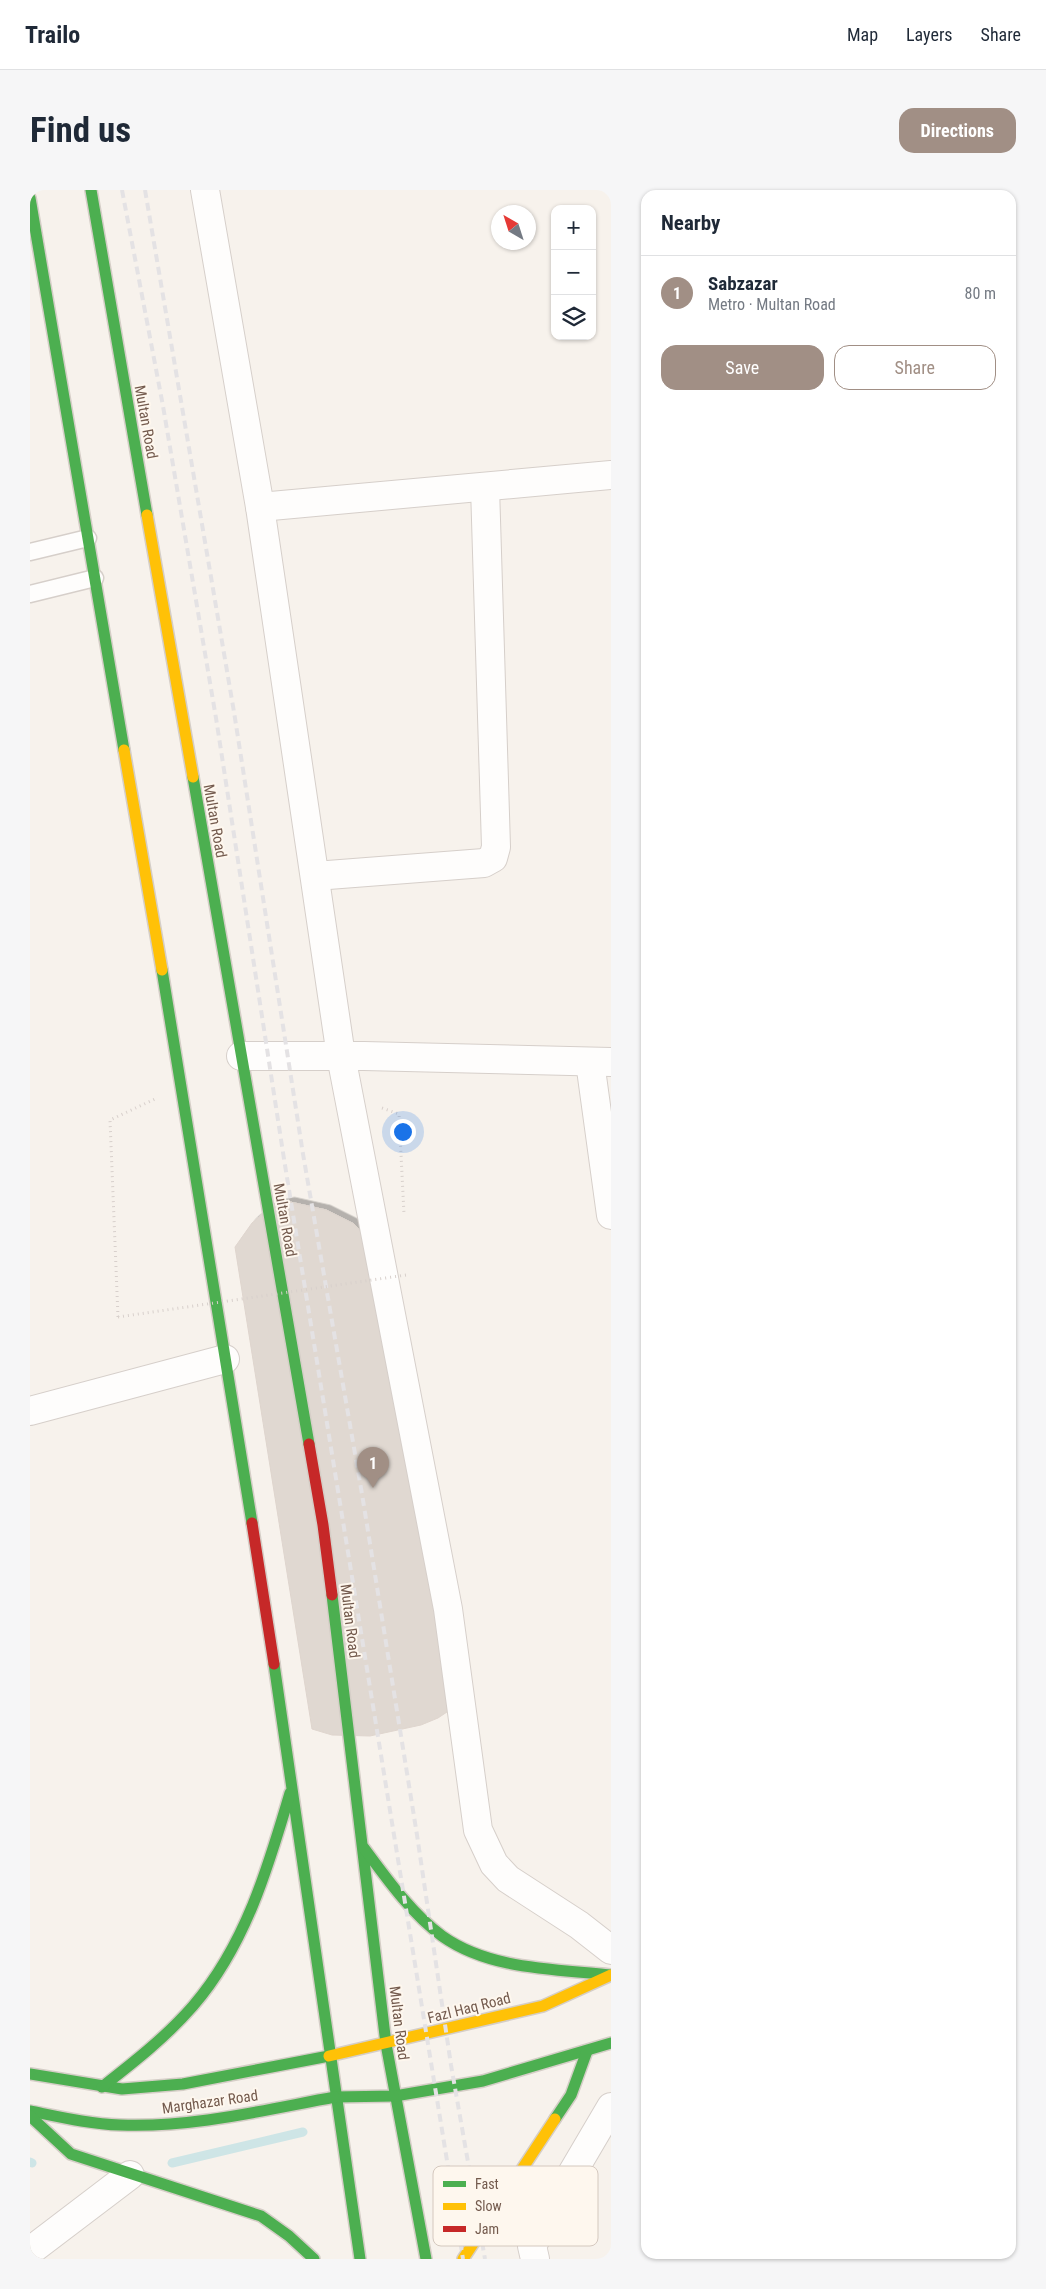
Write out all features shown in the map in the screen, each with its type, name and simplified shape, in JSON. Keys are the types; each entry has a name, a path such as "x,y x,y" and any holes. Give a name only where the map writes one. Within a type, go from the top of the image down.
{"main road":[{"name":"Multan Road","path":"91,190 323,1526 364,1847 386,2044 426,2259"},
{"path":"30,198 181,1087 294,1783 329,2056 360,2259"},
{"path":"102,2087 171,2029 205,1992 226,1960 252,1908 271,1858 294,1783"},
{"path":"364,1847 403,1898 444,1938 478,1955 518,1964 611,1975"},
{"name":"Fazl Haq Road","path":"329,2056 542,2006 611,1975"},
{"path":"335,2097 395,2096 483,2081 587,2051 611,2042"},
{"path":"524,2166 571,2095 587,2051"},
{"name":"Marghazar Road","path":"30,2074 122,2089 183,2084 329,2056"},
{"name":"Marghazar Road","path":"30,2111 78,2121 130,2125 188,2123 335,2097"},
{"path":"30,2116 71,2154 130,2175 261,2216 289,2236 314,2259"},
{"path":"463,2259 472,2246"}],"street":[{"path":"205,190 260,507 341,1056 448,1609 478,1830 494,1864 508,1879 579,1925 611,1950"},
{"path":"260,507 611,476"},
{"path":"315,876 484,863 493,858 496,847 485,487"},
{"path":"241,1056 341,1056 600,1062 611,1216"},
{"path":"30,1410 225,1358"},
{"path":"576,2166 611,2107"},
{"path":"30,2252 130,2175"},
{"path":"532,2246 535,2259"}],"lane":[{"path":"30,552 88,538"},
{"path":"30,594 95,578"}],"path":[{"path":"181,1087 110,1120 118,1317 406,1275 406,1265"},
{"path":"401,1134 404,1218"}],"building":[{"path":"290,1202 326,1210 354,1224 365,1236 453,1708 438,1718 421,1725 370,1736 332,1735 312,1729 235,1247 252,1223 265,1212 275,1205"}],"waterway":[{"path":"172,2163 303,2132"}],"railway":[{"path":"122,190 163,406 216,718 284,1159 448,2166"},
{"path":"145,190 234,712 303,1154 362,1494 417,1835 451,2065 469,2166"},
{"path":"461,2246 463,2259"},
{"path":"483,2246 485,2259"}],"traffic: fast":[{"path":"91,190 147,515"},
{"path":"30,198 124,750"},
{"path":"193,777 309,1444"},
{"path":"162,970 252,1523"},
{"path":"332,1595 386,2044 426,2259"},
{"path":"274,1664 360,2259"},
{"path":"102,2087 138,2059 172,2028 193,2006 227,1958 253,1905 290,1793"},
{"path":"364,1848 400,1895 420,1917 442,1936 461,1947 481,1956 502,1962 546,1969 611,1975"},
{"path":"335,2097 395,2096 483,2081 611,2043"},
{"path":"555,2119 571,2095 587,2051"},
{"path":"30,2074 122,2089 183,2084 329,2056"},
{"path":"30,2111 75,2120 120,2125 174,2124 228,2117 335,2097"},
{"path":"30,2116 71,2154 261,2216 289,2236 314,2259"}],"traffic: slow":[{"path":"147,515 193,777"},
{"path":"124,750 162,970"},
{"path":"329,2056 543,2006 611,1975"},
{"path":"524,2166 555,2119"},
{"path":"463,2259 472,2246"}],"traffic: jam":[{"path":"309,1444 323,1525 332,1595"},
{"path":"252,1523 274,1664"}],"place":[{"name":"Sabzazar","path":"373,1488"}]}
